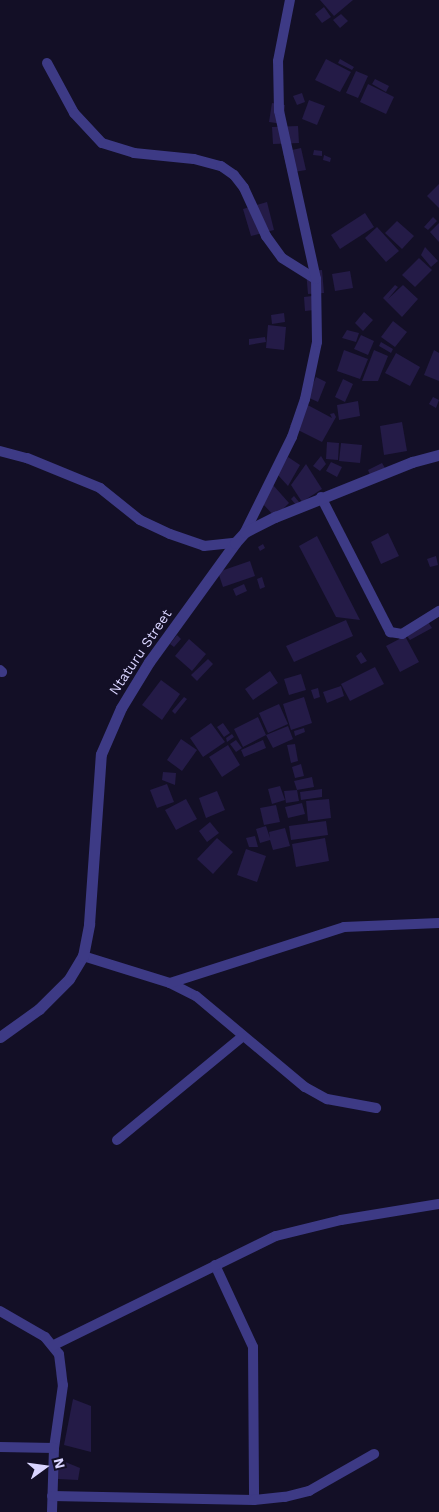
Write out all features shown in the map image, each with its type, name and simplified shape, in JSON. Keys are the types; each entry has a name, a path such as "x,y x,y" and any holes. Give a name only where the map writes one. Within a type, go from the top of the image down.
{"street":[{"path":"245,532 292,437 305,399 317,342 316,279 279,110 278,61 290,0"},
{"path":"47,62 74,113 102,143 134,153 194,159 221,166 234,175 244,188 266,236 282,258 316,279"},
{"path":"0,451 27,458 100,488 140,520 170,534 204,546 235,543"},
{"name":"Ntaturu Street","path":"0,1037 39,1009 69,979 83,956 89,924 100,754 121,708 149,662 235,543 245,532 321,497 412,462 439,455"},
{"path":"321,497 390,632 402,634 439,612"},
{"path":"170,983 344,927 439,923"},
{"path":"83,956 170,983 196,996 242,1037 305,1087 327,1099 376,1108"},
{"path":"117,1140 242,1037"},
{"path":"54,1345 276,1236 341,1220 439,1204"},
{"path":"215,1265 254,1347 254,1500"},
{"path":"0,1311 54,1345 59,1354 63,1385 54,1448 52,1512"},
{"path":"0,1447 54,1448"},
{"path":"52,1496 254,1500 309,1491 374,1454"}],"building":[{"path":"320,0 353,0 334,16"},
{"path":"324,7 331,17 322,23 315,14"},
{"path":"341,14 348,21 340,28 333,20"},
{"path":"326,59 351,72 340,92 315,80"},
{"path":"340,59 354,67 352,70 338,63"},
{"path":"356,71 368,76 358,98 346,93"},
{"path":"375,79 389,86 386,92 372,84"},
{"path":"368,84 394,97 386,114 360,102"},
{"path":"302,93 305,102 297,105 293,96"},
{"path":"309,100 325,106 317,125 302,119"},
{"path":"272,103 285,105 283,124 269,122"},
{"path":"298,126 299,143 273,144 272,127"},
{"path":"301,148 306,170 288,173 283,152"},
{"path":"314,150 322,151 322,156 313,155"},
{"path":"324,155 331,158 330,162 323,160"},
{"path":"439,184 439,208 427,196"},
{"path":"267,202 274,230 251,236 243,209"},
{"path":"365,213 374,227 340,249 331,235"},
{"path":"433,217 437,221 428,230 424,227"},
{"path":"397,221 414,236 402,249 385,233"},
{"path":"439,223 439,242 430,232"},
{"path":"377,227 399,251 386,262 365,238"},
{"path":"425,247 438,261 431,267 421,255"},
{"path":"419,258 432,270 415,287 402,275"},
{"path":"322,270 324,293 308,294 306,271"},
{"path":"350,271 353,288 335,291 332,274"},
{"path":"395,285 398,287 388,299 403,285 418,299 402,317 383,298"},
{"path":"312,296 314,310 305,311 304,297"},
{"path":"364,312 373,320 363,331 355,323"},
{"path":"284,313 285,322 272,324 271,315"},
{"path":"393,321 407,332 395,347 381,337"},
{"path":"268,325 286,327 284,350 266,348"},
{"path":"347,330 359,333 356,342 342,338"},
{"path":"361,335 374,341 368,355 354,349"},
{"path":"265,337 266,342 249,345 249,339"},
{"path":"381,342 393,349 391,353 379,346"},
{"path":"344,350 368,359 360,379 337,371"},
{"path":"374,350 388,356 378,381 362,381"},
{"path":"434,350 439,353 439,381 424,375"},
{"path":"396,353 420,367 410,386 385,373"},
{"path":"316,377 326,382 318,402 307,397"},
{"path":"343,379 353,384 345,402 335,397"},
{"path":"433,397 439,400 436,408 429,404"},
{"path":"358,401 360,416 339,420 337,405"},
{"path":"302,402 332,418 330,414 334,413 336,417 322,442 290,426"},
{"path":"402,422 407,451 384,455 380,426"},
{"path":"327,442 339,443 338,460 326,459"},
{"path":"341,443 362,445 360,463 339,461"},
{"path":"321,456 326,464 320,471 313,466"},
{"path":"288,457 300,465 288,486 277,474"},
{"path":"331,462 342,467 337,477 326,471"},
{"path":"382,463 385,468 370,475 368,470"},
{"path":"306,464 322,489 302,502 291,485"},
{"path":"273,485 289,503 275,517 263,504"},
{"path":"294,496 299,502 296,505 291,499"},
{"path":"388,533 399,556 381,564 371,542"},
{"path":"317,536 360,620 336,617 299,546"},
{"path":"263,544 265,548 260,551 258,547"},
{"path":"436,556 438,565 430,567 427,559"},
{"path":"250,561 255,576 223,587 218,572"},
{"path":"262,577 265,587 260,589 257,579"},
{"path":"244,584 247,591 236,596 233,589"},
{"path":"346,620 353,636 294,662 286,646"},
{"path":"428,622 432,628 410,640 406,635"},
{"path":"177,635 181,639 174,647 170,644"},
{"path":"405,636 419,662 400,672 386,646"},
{"path":"189,639 206,654 192,671 175,656"},
{"path":"361,652 367,661 361,664 356,656"},
{"path":"208,659 213,664 197,681 191,675"},
{"path":"375,667 384,684 350,701 341,684"},
{"path":"270,671 278,683 253,700 245,689"},
{"path":"301,674 306,690 289,695 284,679"},
{"path":"161,680 180,694 162,720 142,705"},
{"path":"341,686 344,696 327,703 323,692"},
{"path":"318,688 320,697 314,699 311,690"},
{"path":"184,697 187,699 175,714 172,711"},
{"path":"304,697 312,723 291,730 283,704"},
{"path":"279,704 288,724 268,733 259,713"},
{"path":"258,717 266,735 243,747 234,729"},
{"path":"211,723 225,742 203,757 190,738"},
{"path":"223,723 230,733 224,737 217,727"},
{"path":"288,726 293,739 273,748 266,735"},
{"path":"304,728 305,732 295,736 294,731"},
{"path":"232,734 234,737 227,742 226,738"},
{"path":"181,739 197,750 182,771 167,760"},
{"path":"236,740 242,748 236,752 230,744"},
{"path":"263,740 266,748 244,757 241,750"},
{"path":"295,744 298,761 291,763 287,745"},
{"path":"228,745 240,765 222,777 209,757"},
{"path":"301,764 304,776 295,778 292,767"},
{"path":"163,772 176,773 175,785 162,780"},
{"path":"312,777 314,787 297,790 294,781"},
{"path":"167,784 174,802 157,808 150,790"},
{"path":"280,786 285,800 272,804 268,789"},
{"path":"322,789 322,797 301,800 300,792"},
{"path":"297,790 299,801 286,803 284,791"},
{"path":"217,791 225,810 206,818 199,798"},
{"path":"186,799 197,819 176,830 165,810"},
{"path":"329,799 331,818 308,821 306,801"},
{"path":"302,803 305,814 288,818 285,807"},
{"path":"276,805 280,822 264,825 260,808"},
{"path":"326,821 328,835 291,840 289,826"},
{"path":"210,822 219,833 207,842 199,831"},
{"path":"266,826 270,838 269,832 285,828 290,846 273,850 270,840 260,843 256,829"},
{"path":"255,836 258,847 249,847 246,838"},
{"path":"217,838 233,852 213,874 197,859"},
{"path":"325,838 329,861 296,867 292,844"},
{"path":"246,849 266,856 257,882 237,875"},
{"path":"73,1399 91,1406 91,1452 64,1445"},
{"path":"58,1459 80,1468 78,1480 58,1479"}]}
